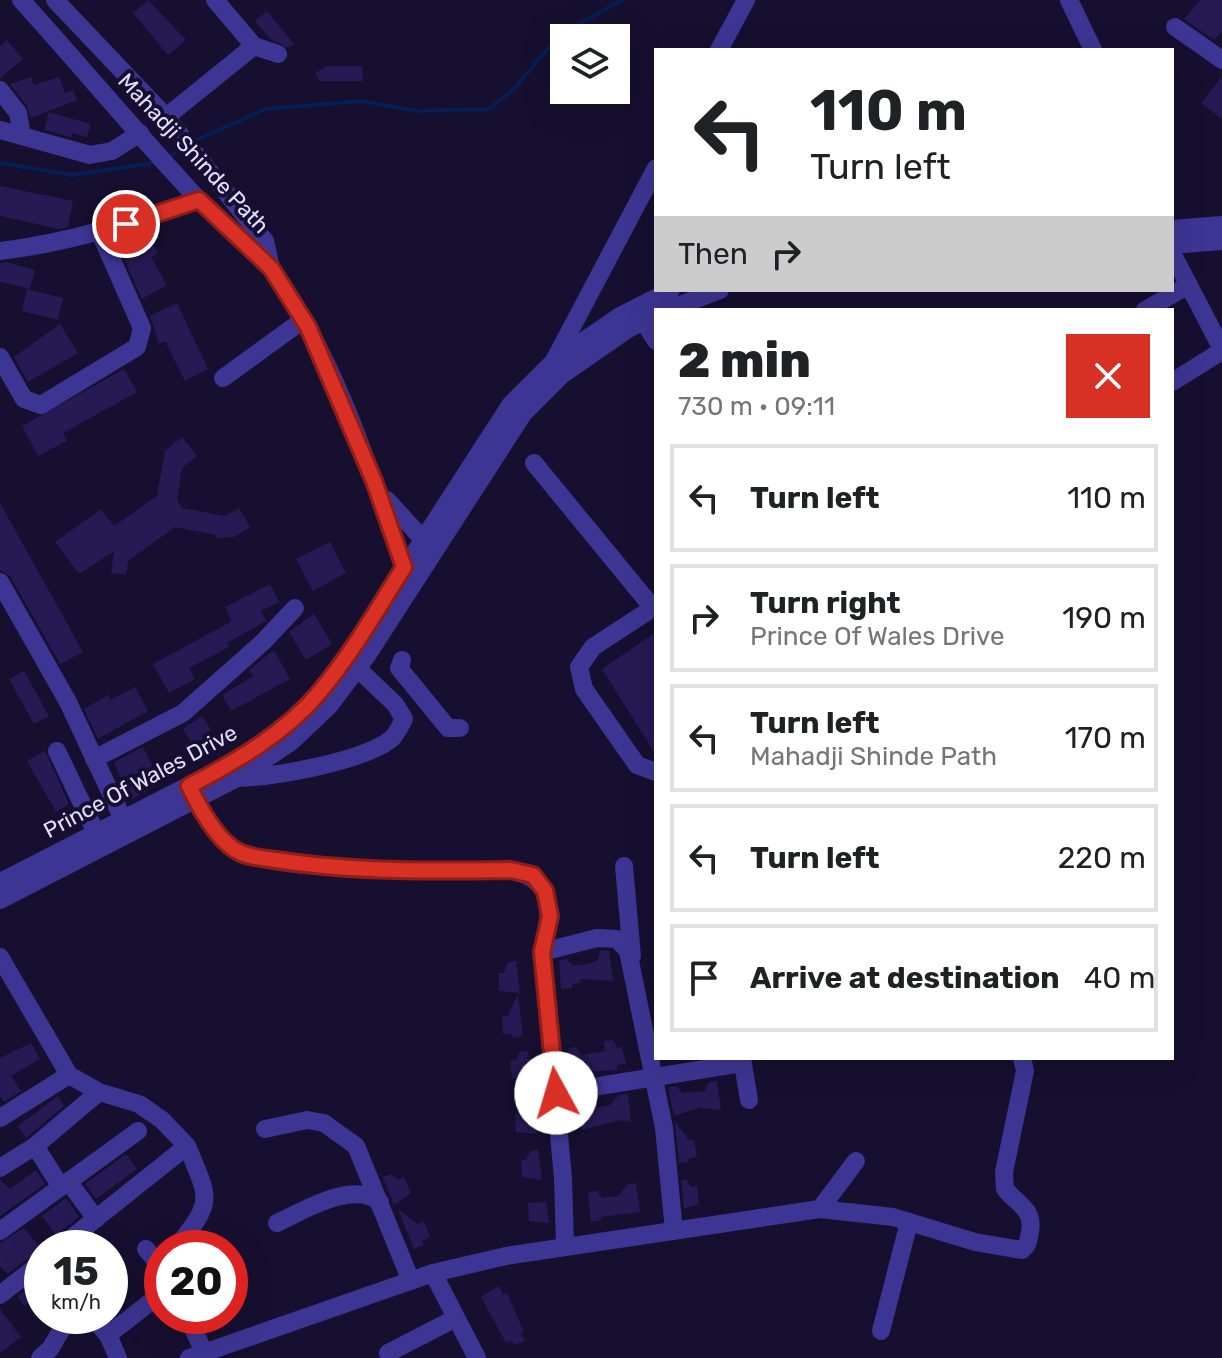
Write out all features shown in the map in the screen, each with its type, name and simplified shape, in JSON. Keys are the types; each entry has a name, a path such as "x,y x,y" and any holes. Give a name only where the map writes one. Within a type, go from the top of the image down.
{"street":[{"path":"55,0 166,117 265,241 271,268"},
{"path":"215,0 254,46 278,54"},
{"path":"1069,0 1092,48"},
{"name":"Mahadji Shinde Path","path":"28,2 199,200 271,268 303,320 411,571"},
{"path":"720,48 745,3"},
{"path":"1175,27 1222,60"},
{"path":"166,117 254,46"},
{"path":"0,90 18,113 22,136"},
{"path":"0,130 90,155 112,151 145,138"},
{"path":"558,368 654,173"},
{"path":"0,251 45,246 100,233 199,200"},
{"path":"1174,229 1222,225"},
{"path":"0,357 24,399 41,405 137,347 142,328 100,233"},
{"path":"1174,245 1222,241"},
{"path":"1174,257 1222,350 1174,381"},
{"path":"1149,308 1189,285"},
{"name":"Prince Of Wales Drive","path":"192,793 281,730 317,695 411,571 511,404 558,368 645,315 669,292"},
{"path":"672,308 715,292"},
{"path":"645,315 654,336"},
{"path":"223,378 303,320"},
{"path":"534,463 654,607 593,647 579,667 584,689 637,765 654,771"},
{"name":"Mahadji Shinde Path","path":"374,481 394,510 428,545"},
{"name":"Prince Of Wales Drive","path":"0,900 126,826 192,793 237,778 291,742 329,706 357,668 411,571"},
{"path":"0,582 68,702 126,826"},
{"path":"94,759 183,713 263,642 295,608"},
{"path":"402,660 399,668 448,728 460,728"},
{"path":"357,668 395,704 404,719"},
{"path":"237,778 271,777 370,750 392,739 404,719 427,703"},
{"path":"57,751 96,833"},
{"path":"192,793 227,843 241,853 257,857 316,866 510,870 533,875 545,891 550,916 542,952 556,1093 565,1245"},
{"name":"Prince Of Wales Drive","path":"0,882 96,833 126,826"},
{"path":"624,866 632,962 664,1128 674,1231"},
{"path":"542,952 597,938 617,939 628,951 632,962"},
{"path":"0,957 69,1075 99,1092 139,1104 187,1146 205,1189 206,1207 189,1230"},
{"path":"191,1334 196,1355 433,1273 565,1245 820,1209 909,1222 975,1242 1022,1250 1027,1245 1032,1220 1029,1211 1005,1189 1004,1172 1025,1071 1022,1060"},
{"path":"556,1093 742,1061 749,1100"},
{"path":"0,1118 69,1075"},
{"path":"0,1168 35,1146 99,1092"},
{"path":"265,1129 307,1120 340,1132 356,1146 411,1281"},
{"path":"0,1231 138,1131"},
{"path":"35,1146 65,1184 89,1230"},
{"path":"82,1230 187,1146"},
{"path":"820,1209 856,1161"},
{"path":"277,1223 351,1194 371,1194 380,1202"},
{"path":"881,1331 909,1222"},
{"path":"433,1273 477,1358"},
{"path":"0,1295 24,1276"},
{"path":"118,1358 108,1335 144,1307"},
{"path":"388,1353 456,1318"},
{"path":"40,1358 59,1334"}],"building":[{"path":"148,0 186,40 168,55 133,13"},
{"path":"1201,0 1222,0 1222,31 1214,40 1184,19"},
{"path":"267,11 294,44 288,48 269,38 255,21"},
{"path":"7,40 23,59 0,78 0,46"},
{"path":"328,66 362,66 363,81 320,81 315,73"},
{"path":"31,77 34,85 59,77 65,93 73,90 77,100 31,118 27,106 10,84"},
{"path":"1222,77 1222,119 1201,103"},
{"path":"49,112 91,124 87,137 73,133 71,137 44,130"},
{"path":"0,186 73,201 68,227 59,229 0,216"},
{"path":"145,230 158,253 151,257 167,285 142,299 116,240"},
{"path":"0,263 35,270 30,289 0,282"},
{"path":"27,289 63,298 58,320 22,311"},
{"path":"177,303 208,369 185,381 165,341 159,344 150,316"},
{"path":"60,324 78,353 28,382 14,357"},
{"path":"124,369 137,392 63,433 67,441 38,456 22,426"},
{"path":"182,437 197,456 182,468 177,500 182,508 225,516 239,508 250,527 234,537 216,538 216,535 175,527 128,561 126,575 111,573 114,551 79,574 55,542 101,509 114,526 157,496 165,451"},
{"path":"0,503 83,652 60,664 10,576 0,570"},
{"path":"330,542 346,573 313,591 296,559"},
{"path":"270,584 279,602 261,611 266,621 227,643 229,647 189,668 195,679 169,693 153,664 232,621 225,607"},
{"path":"314,614 332,644 306,660 289,632"},
{"path":"654,633 654,752 602,669"},
{"path":"274,650 290,679 231,711 222,695 253,676 249,670"},
{"path":"24,671 49,716 34,724 9,679"},
{"path":"135,687 148,711 98,739 84,709 108,695 110,700"},
{"path":"202,716 211,730 202,736 208,746 197,752 183,729"},
{"path":"143,747 161,783 130,800 114,762"},
{"path":"45,751 69,804 56,812 27,761"},
{"path":"601,950 609,951 613,981 580,979 581,983 572,984 572,988 561,989 559,960 567,959 573,966 591,963 597,961"},
{"path":"516,961 520,993 499,991 499,973 504,973 508,962"},
{"path":"518,994 523,1036 513,1038 512,1034 503,1034 502,1017 508,1016"},
{"path":"612,1040 618,1048 622,1047 626,1064 617,1065 617,1070 580,1072 581,1077 570,1077 568,1048 576,1047 581,1055 605,1051 604,1041"},
{"path":"31,1043 40,1059 11,1076 21,1091 4,1102 0,1096 0,1058"},
{"path":"528,1051 532,1080 512,1078 510,1061 516,1060 520,1052"},
{"path":"717,1081 721,1110 700,1108 674,1116 668,1087 677,1086 682,1093 705,1091 709,1082"},
{"path":"628,1094 631,1122 621,1120 582,1130 580,1101 588,1100 593,1108 610,1105 619,1095"},
{"path":"58,1096 64,1106 26,1138 18,1126"},
{"path":"533,1105 536,1134 516,1132 515,1114 521,1114 524,1106"},
{"path":"675,1122 689,1140 694,1140 697,1157 687,1159 688,1162 679,1163"},
{"path":"538,1150 542,1180 522,1177 521,1160 526,1160 530,1151"},
{"path":"126,1154 137,1169 96,1199 85,1184"},
{"path":"36,1170 45,1184 0,1216 0,1180 10,1189"},
{"path":"391,1174 398,1180 404,1177 411,1193 394,1205 383,1177"},
{"path":"686,1179 691,1187 697,1186 699,1204 684,1209 681,1180"},
{"path":"636,1183 640,1212 601,1217 601,1220 591,1222 588,1192 597,1191 602,1198 618,1196 628,1184"},
{"path":"66,1198 79,1217 62,1230 52,1230 42,1216"},
{"path":"546,1202 549,1223 529,1221 528,1203"},
{"path":"398,1209 418,1224 424,1221 430,1237 422,1241 424,1245 414,1249"},
{"path":"24,1228 26,1230 24,1262 7,1274 0,1266 0,1243"},
{"path":"499,1286 503,1295 507,1293 524,1332 521,1334 525,1341 514,1345 512,1340 506,1343 481,1297"},
{"path":"24,1291 24,1306 17,1297"},
{"path":"0,1309 21,1337 0,1353"}],"waterway":[{"path":"194,141 266,109 362,101 416,111 489,109 514,89 558,36 622,0"},
{"path":"167,158 183,148"},
{"path":"0,163 72,175 159,162"}],"route":[{"path":"126,224 199,200 271,268 308,327 329,372 374,481 404,567 355,645 317,695 281,730 229,765 189,786 195,800 227,843 241,853 257,857 316,866 510,870 533,875 545,891 550,916 542,952 556,1093"}]}
